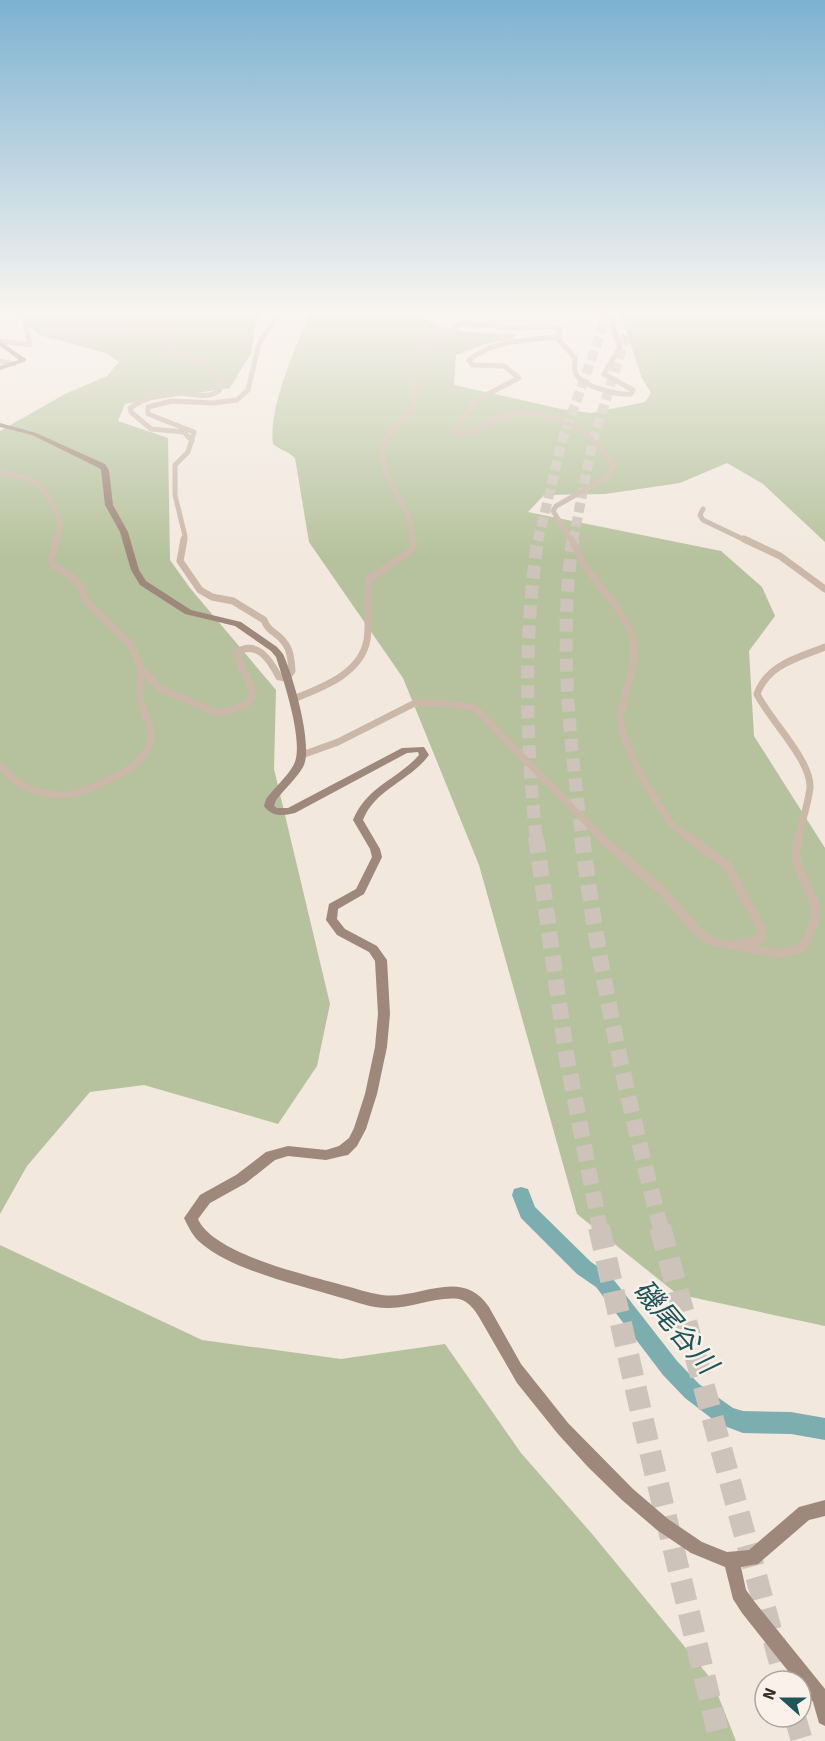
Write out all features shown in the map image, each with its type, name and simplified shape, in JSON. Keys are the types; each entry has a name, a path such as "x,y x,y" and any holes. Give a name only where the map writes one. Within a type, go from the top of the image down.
{"main road":[{"path":"0,425 34,434 102,466 105,470 109,505 124,532 135,570 143,583 188,612 227,621 247,629 274,648 280,657 293,699 302,754 299,766 271,799 269,806 273,811 281,813 291,811 405,750 420,749 424,755 418,764 383,787 360,811 358,820 375,849 377,857 360,891 333,906 331,920 340,932 373,949 381,960 384,1014 381,1047 371,1094 360,1129 343,1151 326,1155 288,1151 272,1156 241,1179 205,1199 191,1218 197,1232 248,1263 387,1302 447,1293 464,1294 477,1302 521,1377 564,1430 596,1464 665,1529 700,1549 732,1562 743,1562 752,1558 805,1513 825,1508"},
{"path":"732,1562 740,1593 747,1607 821,1698 825,1717"}],"street":[{"path":"161,394 137,403 130,408 131,412 151,429 184,432 192,441"},
{"path":"189,394 215,394"},
{"path":"0,472 31,479 46,489 61,523 52,553 51,560 54,566 71,576 79,584 86,601 129,643 141,668 159,688 215,712 226,712 247,704 254,694 237,660 236,653 240,650 257,650 267,656 279,677 287,678 292,671 290,652 285,641 273,635 267,629 264,620 248,608 233,601 212,597 200,590 180,561 185,536 175,495 176,465 188,452 194,432 190,428 157,419 148,414 148,407 158,402 171,400 225,403 239,399 244,394"},
{"path":"293,699 345,673 356,664 365,652 368,640 369,579 375,573 407,556 413,548 411,519 383,459 382,449 385,439 415,404 417,394"},
{"path":"487,394 476,400 455,430 456,435 464,436 477,432 507,415 520,414 543,418 572,425 581,430 609,456 614,464 606,478 556,506 553,511 584,565 621,613 630,629 633,638 634,660 620,716 623,735 642,778 671,824 727,865 761,928 762,938 734,946"},
{"path":"703,509 700,515 703,520 780,556 825,589"},
{"path":"302,754 338,742 415,703 443,703 475,708 484,715 502,738 526,759 570,808 662,891 697,932 711,941 781,954 802,948 808,939 816,910 797,868 795,851 810,786 807,773 788,739 764,709 757,694 759,684 769,673 825,647"},
{"path":"0,765 12,781 50,794 73,794 134,767 145,753 151,740 151,726 141,700 141,668"}],"green space":[{"path":"65,394 189,394 125,404 118,421 168,438 170,560 190,588 276,690 274,769 330,1004 317,1066 278,1124 144,1085 90,1092 27,1166 0,1214 0,431"},
{"path":"495,394 561,409 591,413 645,402 650,394 825,394 825,542 763,484 727,463 680,483 605,494 544,495 528,512 721,551 762,587 775,616 749,651 754,736 825,848 825,1326 677,1294 577,1214 479,865 403,678 309,542 295,458 273,444 275,413 279,396"},
{"path":"0,1245 202,1340 341,1359 445,1344 521,1453 593,1535 712,1680 736,1741 0,1741"}],"waterway":[{"name":"磯尾谷川","path":"521,1195 528,1212 584,1268 603,1281 670,1368 692,1391 727,1417 743,1422 791,1423 825,1429"}],"tunnel":[{"path":"538,541 562,441 579,394"},
{"path":"573,541 592,444 608,394"},
{"path":"536,838 528,726 528,651 538,539"},
{"path":"573,539 566,614 567,689 582,838"},
{"path":"536,837 566,1053 600,1229"},
{"path":"582,837 605,985 661,1229"},
{"path":"599,1227 720,1741"},
{"path":"660,1227 782,1669"},
{"path":"798,1729 802,1741"}]}
